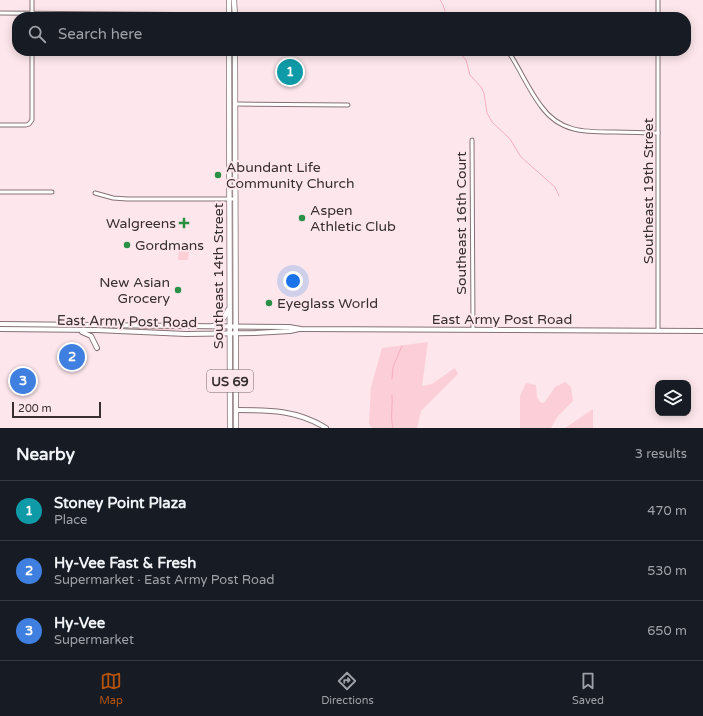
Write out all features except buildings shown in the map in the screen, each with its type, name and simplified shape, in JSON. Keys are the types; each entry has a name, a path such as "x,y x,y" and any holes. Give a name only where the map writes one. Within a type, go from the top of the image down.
{"main road":[{"path":"229,0 231,12"},
{"path":"232,12 234,0"},
{"name":"Southeast 14th Street","path":"229,56 230,428"},
{"name":"Southeast 14th Street","path":"235,56 236,428"},
{"path":"213,326 221,322 226,316 229,306"},
{"name":"East Army Post Road","path":"0,324 236,326 289,327 301,329 473,329 703,332"},
{"path":"1,330 11,327 29,328 35,324"},
{"name":"East Army Post Road","path":"1,330 236,333 290,331 301,329"},
{"path":"78,331 91,336 97,348"},
{"path":"236,410 267,410 285,412 310,419 326,428"}],"street":[{"path":"32,0 32,12"},
{"path":"658,0 658,12"},
{"path":"0,13 12,14"},
{"path":"0,125 26,125 31,123 32,56"},
{"path":"511,56 540,105 548,115 563,126 588,132 658,133"},
{"name":"Southeast 19th Street","path":"658,56 658,331"},
{"path":"229,104 348,104"},
{"name":"Southeast 16th Court","path":"472,140 473,329"},
{"path":"0,192 52,192"},
{"path":"95,193 113,198 128,199 235,199"}],"shaded area":[{"path":"188,249 188,260 179,260 179,250"},
{"path":"147,327 190,329 159,331 130,329"},
{"path":"428,342 422,386 432,384 455,368 458,374 421,411 417,428 372,428 369,424 371,387 382,348"},
{"path":"565,382 571,387 573,401 558,416 551,428 520,428 520,396 526,383 536,385 537,397 540,402 544,403 555,387"},
{"path":"593,409 593,428 565,428"}],"waterway":[{"path":"440,0 445,11"},
{"path":"462,56 466,60 470,75 481,87 484,93 487,113 492,122 510,139 521,157 555,187 559,196"},
{"path":"392,379 393,367 402,346"},
{"path":"392,395 393,428"}],"place":[{"name":"Stoney Point Plaza","path":"290,72"},
{"name":"Abundant Life Community Church","path":"218,175"},
{"name":"Aspen Athletic Club","path":"302,218"},
{"name":"Walgreens","path":"184,223"},
{"name":"Gordmans","path":"127,245"},
{"name":"New Asian Grocery","path":"178,290"},
{"name":"Eyeglass World","path":"269,303"},
{"name":"Hy-Vee Fast & Fresh","path":"72,357"},
{"name":"Hy-Vee","path":"23,381"}]}
